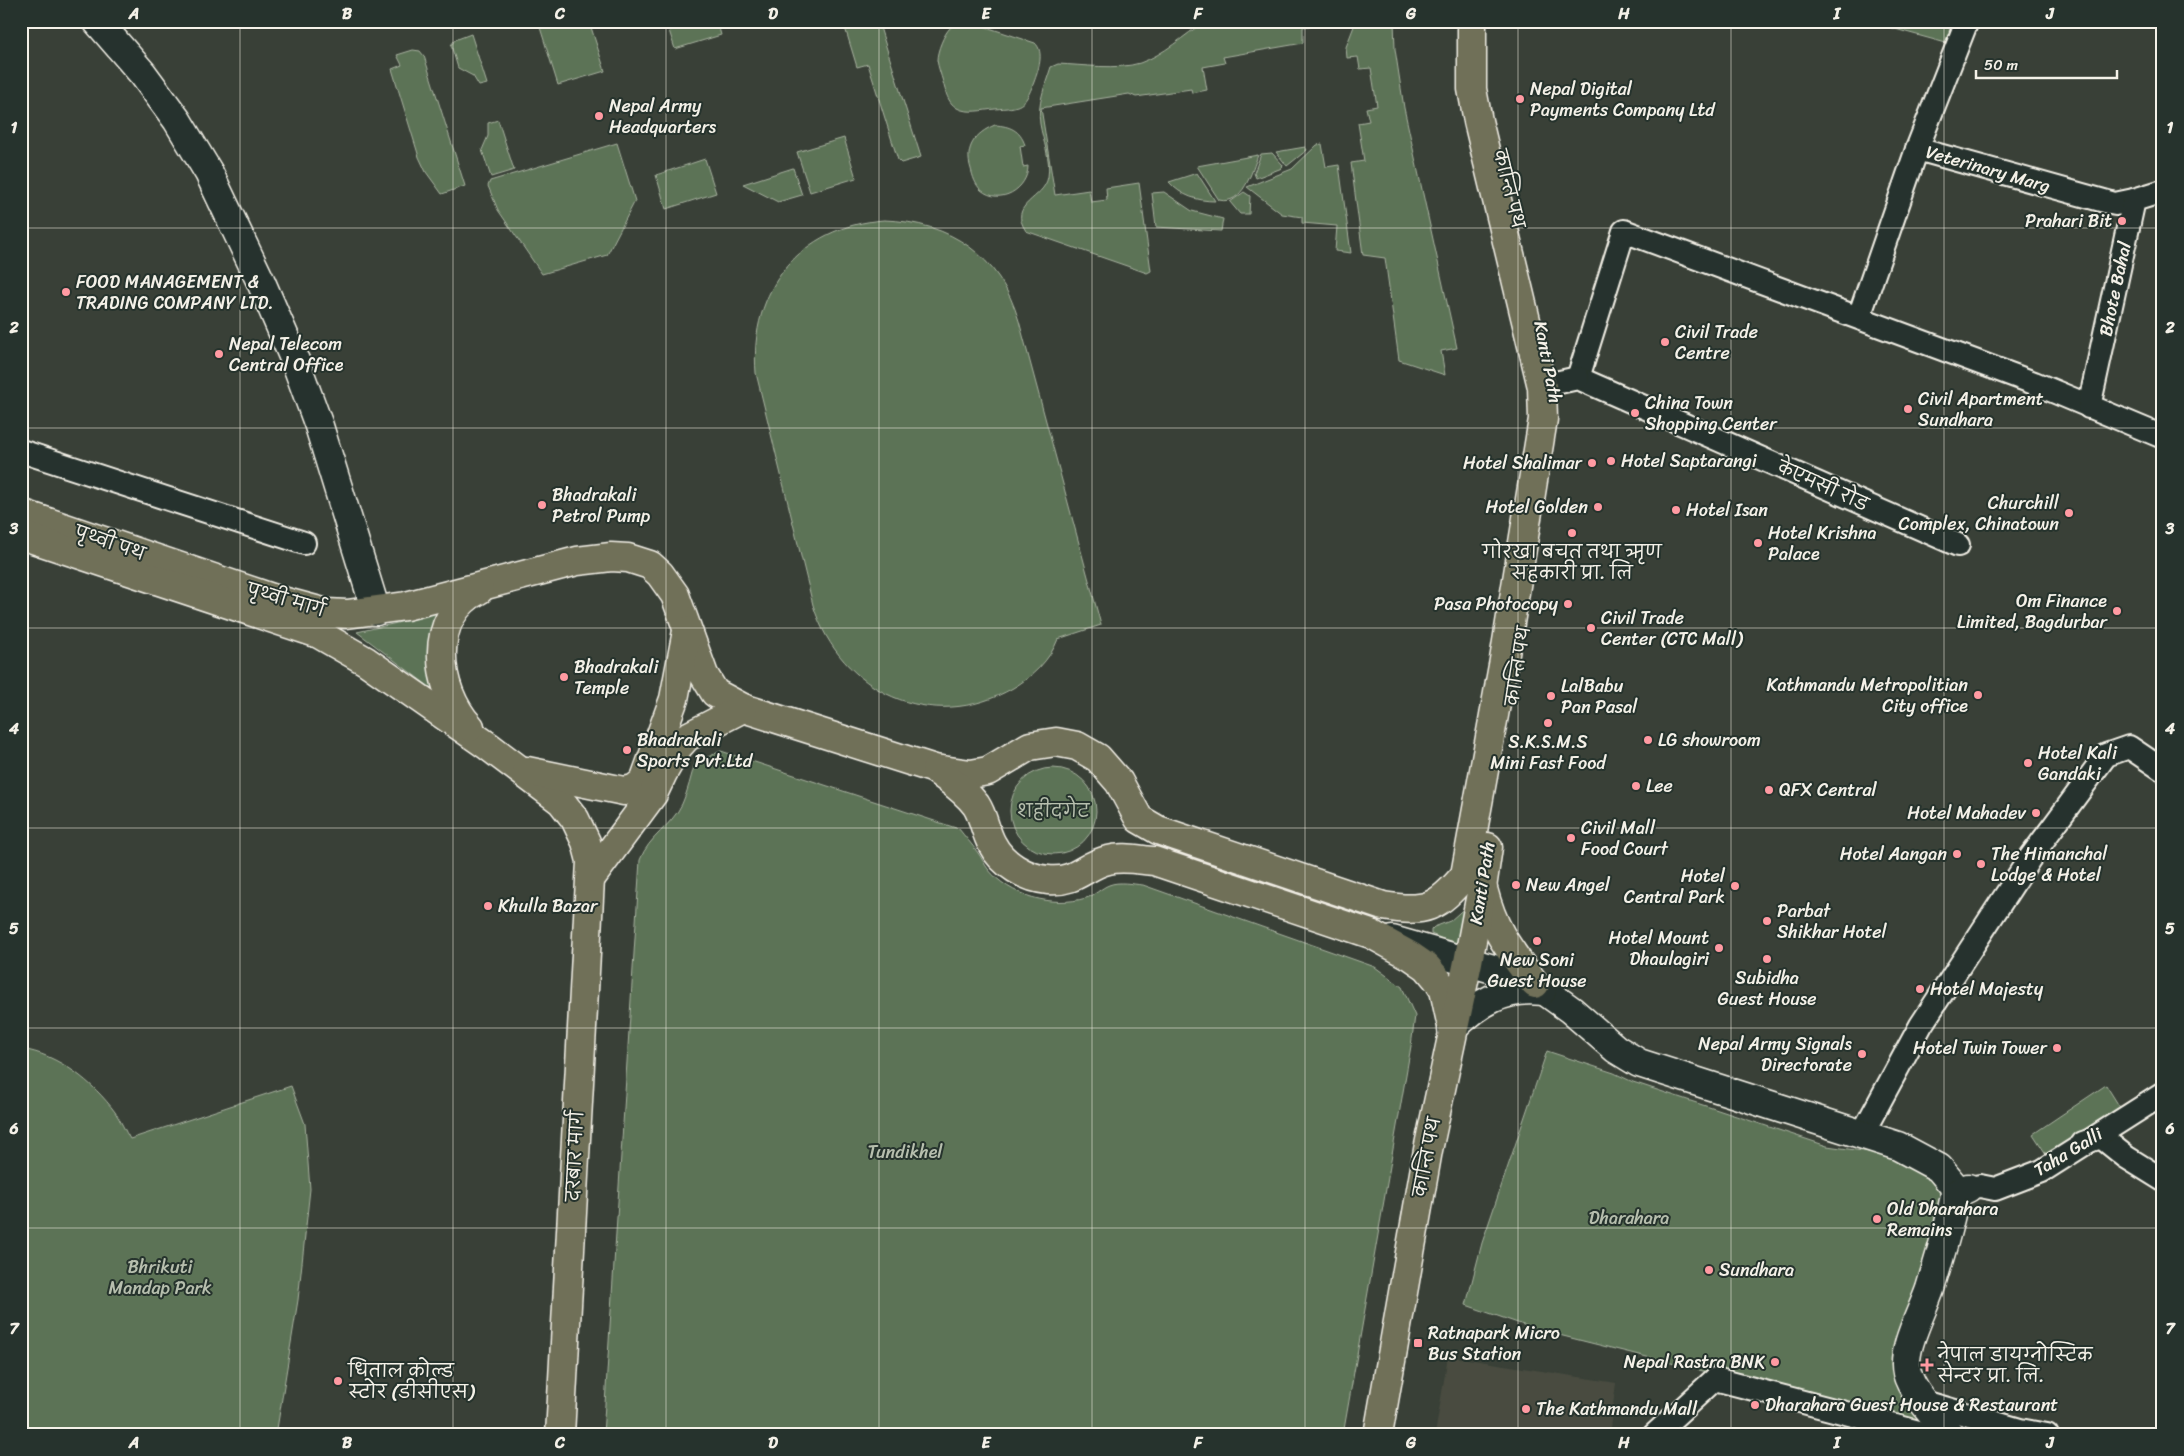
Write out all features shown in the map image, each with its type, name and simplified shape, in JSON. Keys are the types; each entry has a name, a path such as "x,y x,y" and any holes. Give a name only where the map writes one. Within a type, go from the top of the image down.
{"main road":[{"path":"488,746 458,714 446,688 441,664 444,636 454,610 466,596 495,582 578,560 611,557 628,558 650,565 668,583 675,595 704,675 715,693 744,708 935,769 971,774 988,771 1030,746 1056,742 1078,746 1098,758 1119,782 1139,819 1158,830 1383,906 1403,909 1425,908 1449,894 1465,875 1504,660 1544,403 1542,387 1478,121 1472,88 1472,21"},
{"name":"कान्ति पथ","path":"1486,21 1488,93 1495,132 1532,285"},
{"name":"Kanti Path","path":"1532,285 1567,381 1558,402 1558,418 1541,528"},
{"name":"पृथ्वी पथ","path":"21,513 196,583"},
{"name":"कान्ति पथ","path":"1495,804 1541,528"},
{"name":"पृथ्वी मार्ग","path":"21,535 196,583 275,599 327,613 376,612 406,606 495,582"},
{"path":"196,583 318,634 366,661 488,746"},
{"path":"522,770 624,791 634,790 639,786 644,781 674,699 687,631"},
{"path":"591,878 653,794 678,747 687,737 744,708"},
{"name":"दरबार मार्ग","path":"488,746 561,801 575,819 586,842 591,861 560,1435"},
{"path":"935,769 966,793 977,807 992,845 1006,862 1025,875 1048,880 1074,878 1095,865 1109,860 1154,861 1371,934 1428,967 1444,990 1452,1028"},
{"name":"Kanti Path","path":"1468,962 1495,804"},
{"path":"1482,888 1490,916 1500,937 1540,988"},
{"name":"कान्ति पथ","path":"1378,1435 1423,1178 1452,1028 1468,962"}],"street":[{"path":"97,21 143,74 178,120 209,173 262,282 296,363 319,426 376,612"},
{"name":"Veterinary Marg","path":"1966,21 1917,149 2115,204 2134,200"},
{"path":"1859,317 1917,149"},
{"path":"2134,200 2163,190"},
{"name":"Bhote Bahal","path":"2089,407 2134,200"},
{"path":"1567,381 1624,231 2034,383 2163,438"},
{"name":"केएमसी रोड","path":"1567,381 1958,545"},
{"path":"21,451 304,543"},
{"path":"1862,1134 1921,1025 2030,858 2106,755 2129,747 2163,770"},
{"path":"1371,934 1468,962 1540,988 1571,1010 1616,1050 1639,1063 1898,1146 1939,1168 1954,1186 1961,1191 1952,1212 1932,1282 1912,1336 1905,1362 1910,1383 1950,1435"},
{"path":"1452,1028 1469,1012 1498,995 1517,990 1540,988"},
{"name":"Taha Galli","path":"1961,1191 1980,1186 1995,1189 2042,1171 2163,1094"},
{"path":"2082,1144 2101,1137 2126,1157 2163,1180"},
{"path":"1654,1435 1715,1378 1930,1435"},
{"path":"1924,1402 2020,1430 2048,1435"}],"shaded area":[{"name":"The Kathmandu Mall","path":"1448,1356 1616,1383 1609,1435 1435,1435"}],"green space":[{"path":"538,21 589,21 605,71 558,85"},
{"path":"666,21 717,21 721,35 675,49"},
{"path":"843,21 878,21 921,157 901,163 898,160 868,64 857,67"},
{"path":"1205,21 1342,21 1303,27 1303,43 1223,57 1225,63 1203,67 1207,90 1192,93 1191,89 1136,97 1129,94 1041,108 1055,195 1089,190 1091,202 1107,200 1106,188 1139,183 1151,271 1147,273 1026,231 1021,222 1021,214 1028,202 1045,185 1048,177 1048,157 1039,117 1042,95 1051,67 1058,64 1111,67 1140,63 1165,50"},
{"path":"1356,21 1394,21 1395,49 1404,108 1457,348 1441,351 1445,375 1399,360 1385,258 1363,255 1351,163 1364,161 1358,123 1369,121 1366,108 1377,106 1371,68 1360,69 1358,57 1347,58 1346,47"},
{"path":"1866,21 1952,21 1946,43"},
{"path":"968,23 977,24 1035,43 1038,47 1040,62 1037,73 1027,97 1020,105 1011,108 970,111 957,108 949,100 938,65 938,52 943,38 952,26"},
{"path":"471,34 487,84 479,86 473,76 458,68 451,45 455,40"},
{"path":"413,50 420,51 424,56 465,186 442,194 426,172 419,157 392,69 402,65 397,55"},
{"path":"498,120 514,170 491,177 482,150 488,136 488,123"},
{"path":"995,125 1005,126 1017,132 1025,145 1020,146 1023,167 1028,166 1023,182 1012,193 1004,196 988,195 981,190 974,180 969,161 970,148 973,142 982,132"},
{"path":"844,138 856,178 810,192 797,152"},
{"path":"617,143 635,201 607,255 542,274 498,210 488,186 490,181"},
{"path":"1322,144 1326,167 1339,165 1351,253 1335,251 1337,226 1302,223 1302,217 1282,214 1247,187 1292,169 1317,145"},
{"path":"1305,147 1307,150 1287,166 1276,152"},
{"path":"1272,153 1283,165 1282,168 1256,178 1254,173 1261,154"},
{"path":"1258,155 1245,186 1234,198 1227,200 1219,200 1197,166"},
{"path":"705,159 716,193 666,209 656,175"},
{"path":"793,168 802,195 778,202 743,184"},
{"path":"1197,173 1215,201 1190,197 1179,191 1169,182"},
{"path":"1164,192 1192,211 1223,219 1221,231 1156,227 1152,193"},
{"path":"1244,192 1250,196 1249,214 1240,214 1230,202"},
{"path":"884,220 908,222 931,227 969,247 986,261 999,278 1010,298 1019,321 1101,625 1058,639 1055,647 1040,667 1013,688 982,701 951,707 921,705 893,697 867,682 844,661 826,635 813,605 756,373 756,343 761,315 771,290 786,268 805,249 828,235 854,225"},
{"path":"446,608 436,625 428,662 435,691 357,632 397,623"},
{"name":"Tundikhel","path":"721,751 959,829 988,869 997,878 1020,893 1046,900 1073,901 1089,897 1106,886 1117,883 1143,885 1375,967 1402,987 1415,1016 1343,1435 603,1435 640,860 649,844 672,819 682,804 695,763"},
{"name":"शहीदगेट","path":"1053,768 1069,771 1077,775 1089,787 1093,795 1096,811 1093,827 1089,835 1077,847 1069,851 1053,854 1037,851 1029,847 1017,835 1013,827 1010,811 1013,795 1017,787 1029,775 1037,771"},
{"path":"1468,905 1465,948 1431,934 1431,930 1434,927 1450,921"},
{"name":"Bhrikuti Mandap Park","path":"21,1049 35,1052 61,1063 86,1081 115,1112 130,1139 291,1086 305,1124 310,1189 298,1300 276,1435 21,1435"},
{"name":"Dharahara","path":"1547,1051 1614,1073 1633,1082 1827,1146 1884,1154 1922,1170 1942,1190 1943,1207 1905,1325 1931,1428 1535,1329 1466,1305 1482,1243"},
{"path":"2106,1085 2121,1109 2048,1157 2033,1134"}],"place":[{"name":"Nepal Digital Payments Company Ltd","path":"1520,99"},
{"name":"Nepal Army Headquarters","path":"599,116"},
{"name":"Prahari Bit","path":"2122,221"},
{"name":"FOOD MANAGEMENT & TRADING COMPANY LTD.","path":"66,292"},
{"name":"Civil Trade Centre","path":"1665,342"},
{"name":"Nepal Telecom Central Office","path":"219,354"},
{"name":"Civil Apartment Sundhara","path":"1908,409"},
{"name":"China Town Shopping Center","path":"1635,413"},
{"name":"Hotel Saptarangi","path":"1611,461"},
{"name":"Hotel Shalimar","path":"1592,463"},
{"name":"Bhadrakali Petrol Pump","path":"542,505"},
{"name":"Hotel Golden","path":"1598,507"},
{"name":"Hotel Isan","path":"1676,510"},
{"name":"Churchill Complex, Chinatown","path":"2069,513"},
{"name":"गोरखा बचत तथा ऋण सहकारी प्रा. लि","path":"1572,533"},
{"name":"Hotel Krishna Palace","path":"1758,543"},
{"name":"Pasa Photocopy","path":"1568,604"},
{"name":"Om Finance Limited, Bagdurbar","path":"2117,611"},
{"name":"Civil Trade Center (CTC Mall)","path":"1591,628"},
{"name":"Bhadrakali Temple","path":"564,677"},
{"name":"Kathmandu Metropolitian City office","path":"1978,695"},
{"name":"LalBabu Pan Pasal","path":"1551,696"},
{"name":"S.K.S.M.S Mini Fast Food","path":"1548,723"},
{"name":"LG showroom","path":"1648,740"},
{"name":"Bhadrakali Sports Pvt.Ltd","path":"627,750"},
{"name":"Hotel Kali Gandaki","path":"2028,763"},
{"name":"Lee","path":"1636,786"},
{"name":"QFX Central","path":"1769,790"},
{"name":"Hotel Mahadev","path":"2036,813"},
{"name":"Civil Mall Food Court","path":"1571,838"},
{"name":"Hotel Aangan","path":"1957,854"},
{"name":"The Himanchal Lodge & Hotel","path":"1981,864"},
{"name":"New Angel","path":"1516,885"},
{"name":"Hotel Central Park","path":"1735,886"},
{"name":"Khulla Bazar","path":"488,906"},
{"name":"Parbat Shikhar Hotel","path":"1767,921"},
{"name":"New Soni Guest House","path":"1537,941"},
{"name":"Hotel Mount Dhaulagiri","path":"1719,948"},
{"name":"Subidha Guest House","path":"1767,959"},
{"name":"Hotel Majesty","path":"1920,989"},
{"name":"Hotel Twin Tower","path":"2057,1048"},
{"name":"Nepal Army Signals Directorate","path":"1862,1054"},
{"name":"Old Dharahara Remains","path":"1877,1219"},
{"name":"Sundhara","path":"1709,1270"},
{"name":"Ratnapark Micro Bus Station","path":"1418,1343"},
{"name":"Nepal Rastra BNK","path":"1775,1362"},
{"name":"नेपाल डायग्नोस्टिक सेन्टर प्रा. लि.","path":"1927,1365"},
{"name":"धिताल कोल्ड स्टोर (डीसीएस)","path":"338,1381"},
{"name":"Dharahara Guest House & Restaurant","path":"1755,1405"},
{"name":"The Kathmandu Mall","path":"1526,1409"}]}
